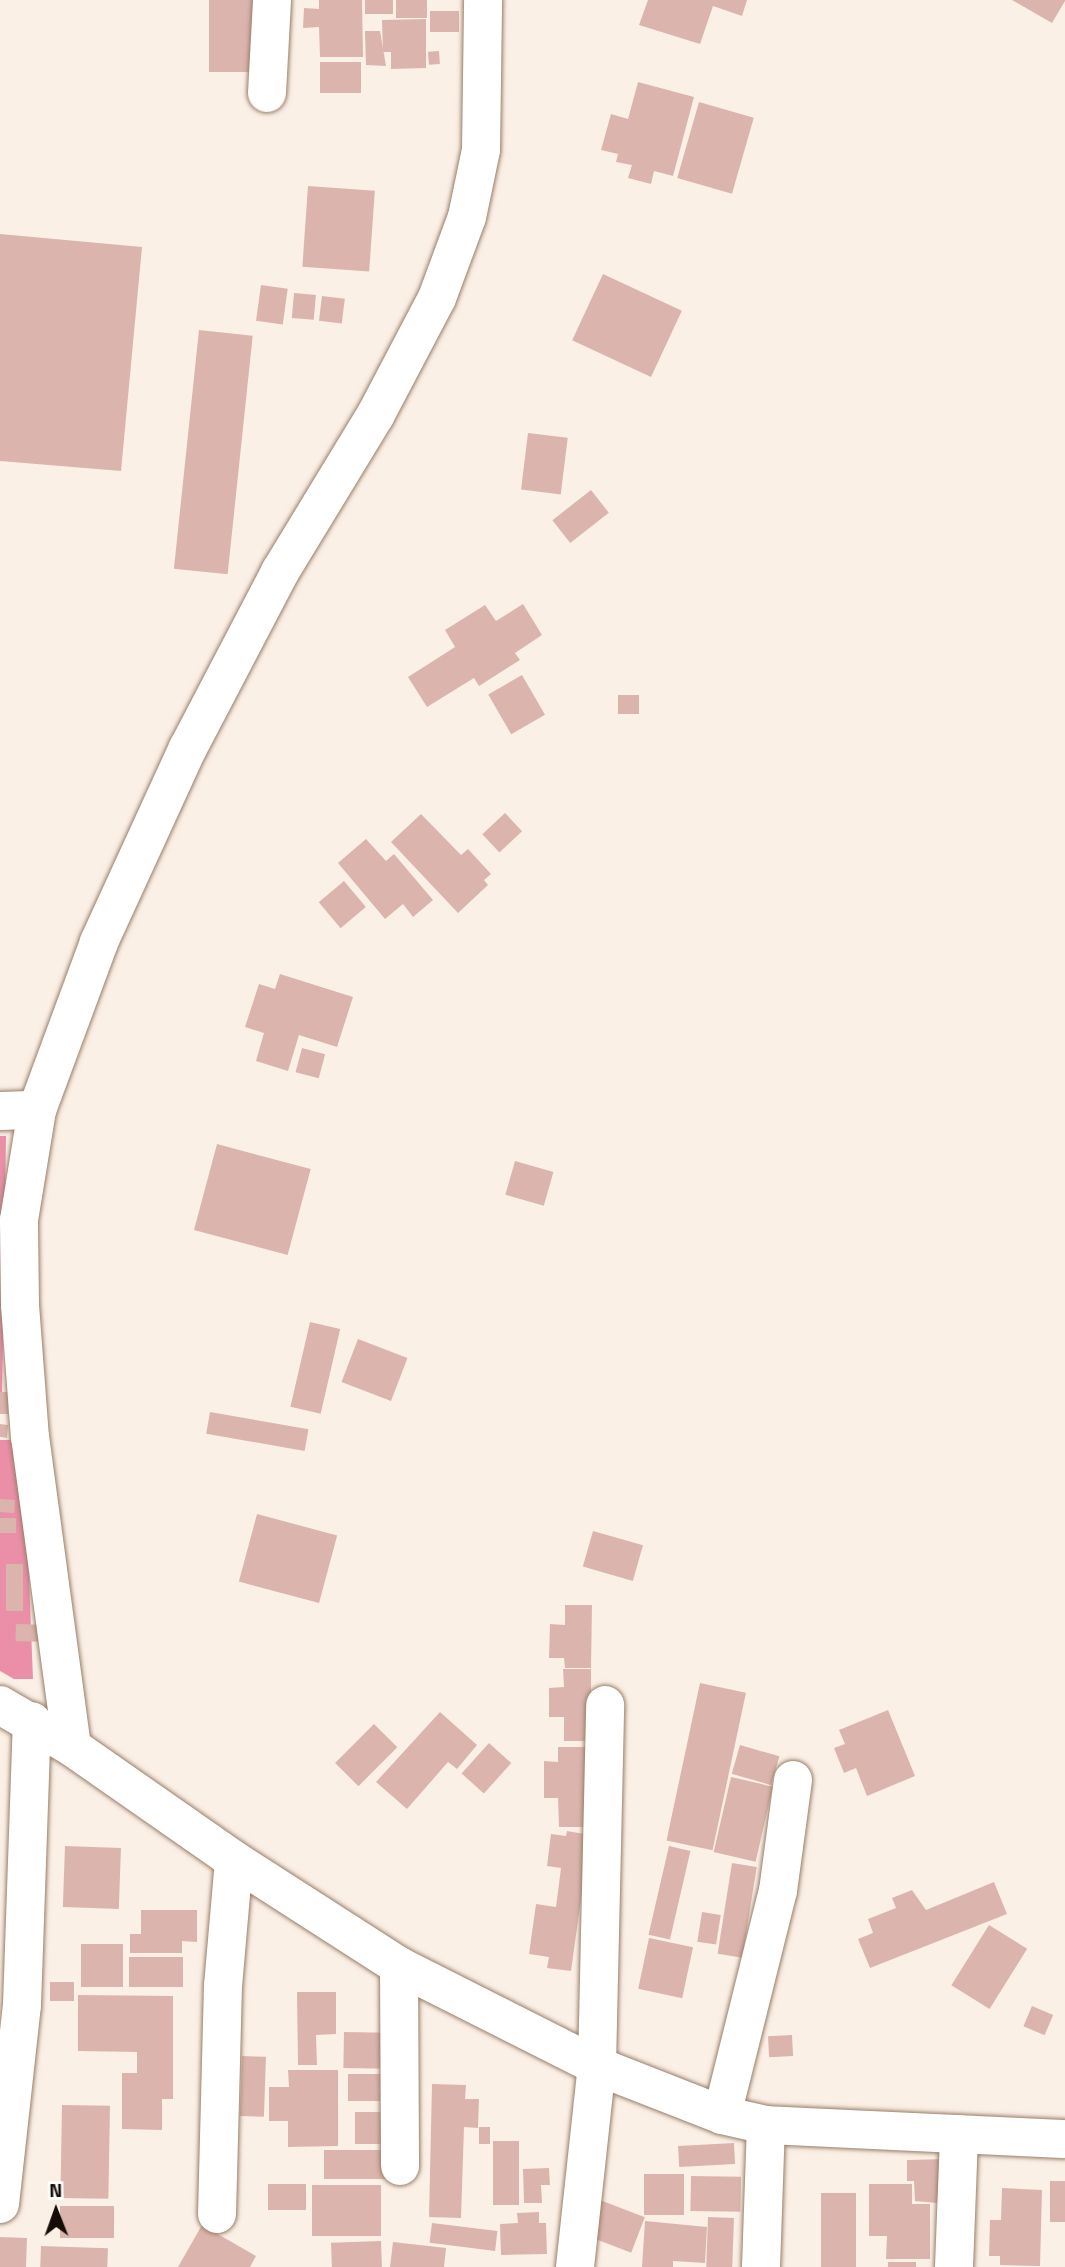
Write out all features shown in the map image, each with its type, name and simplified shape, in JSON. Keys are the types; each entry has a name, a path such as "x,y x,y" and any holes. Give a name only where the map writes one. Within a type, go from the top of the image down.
{"street":[{"path":"267,93 272,0"},
{"path":"72,1747 30,1438 20,1305 18,1110 188,748 280,572 375,416 437,298 467,217 481,150 483,0"},
{"path":"575,2267 597,2066 605,1705"},
{"path":"16,1713 72,1747 234,1860 399,1966 597,2066 722,2115 766,2125 1065,2139"},
{"path":"0,2204 22,2006 16,1713"},
{"path":"722,2115 778,1891 793,1780"},
{"path":"217,2214 223,1986 234,1860"},
{"path":"399,1966 400,2166"},
{"path":"761,2267 766,2125"},
{"path":"954,2267 959,2134"}],"shaded area":[{"path":"0,1136 6,1136 2,1399 0,1399"},
{"path":"0,1440 12,1440 26,1501 33,1679 14,1679 0,1671"}],"building":[{"path":"209,0 254,0 254,72 209,72"},
{"path":"319,0 362,0 363,57 320,57 319,27 303,28 304,8 319,9"},
{"path":"365,0 393,0 393,14 365,14"},
{"path":"396,0 427,0 427,18 396,18"},
{"path":"648,0 747,0 742,16 713,6 700,44 639,25"},
{"path":"1012,0 1065,0 1065,1 1052,23"},
{"path":"430,11 459,11 459,32 430,32"},
{"path":"426,19 426,68 391,69 391,52 383,52 382,20"},
{"path":"365,31 380,31 386,66 366,65"},
{"path":"439,51 440,64 429,65 428,52"},
{"path":"320,62 361,62 361,93 320,93"},
{"path":"638,82 694,97 673,176 654,171 651,184 628,178 632,165 616,162 618,154 601,150 611,114 628,119"},
{"path":"699,102 754,118 732,194 677,178"},
{"path":"308,186 375,191 369,271 302,267"},
{"path":"0,234 142,247 121,471 0,461"},
{"path":"603,274 682,311 651,377 572,340"},
{"path":"261,285 288,289 283,324 256,321"},
{"path":"294,293 316,295 314,320 292,318"},
{"path":"322,296 345,299 342,324 319,321"},
{"path":"199,330 253,336 228,574 174,569"},
{"path":"528,433 568,438 561,494 521,490"},
{"path":"591,490 609,513 570,543 552,520"},
{"path":"523,604 542,635 515,653 520,660 479,686 474,678 427,707 408,677 455,647 445,630 485,605 496,621"},
{"path":"522,675 545,715 511,734 488,694"},
{"path":"618,695 639,695 639,714 618,714"},
{"path":"505,813 522,831 499,852 482,834"},
{"path":"421,814 461,855 468,849 491,874 484,880 488,885 458,913 391,842"},
{"path":"366,839 386,861 394,854 433,900 413,917 403,904 385,919 338,863"},
{"path":"344,881 366,907 341,928 319,902"},
{"path":"280,974 353,997 337,1047 299,1035 288,1071 256,1061 264,1033 245,1027 259,984 275,989"},
{"path":"302,1048 325,1054 319,1078 296,1072"},
{"path":"217,1144 311,1169 288,1255 194,1230"},
{"path":"515,1161 553,1172 544,1206 505,1195"},
{"path":"310,1322 340,1329 321,1414 290,1407"},
{"path":"358,1339 407,1358 391,1401 342,1382"},
{"path":"0,1392 8,1392 8,1414 0,1414"},
{"path":"210,1412 308,1429 305,1451 206,1434"},
{"path":"0,1424 8,1425 7,1438 0,1437"},
{"path":"0,1499 15,1500 14,1513 0,1512"},
{"path":"257,1514 337,1535 319,1603 239,1582"},
{"path":"0,1518 16,1518 16,1533 0,1533"},
{"path":"593,1531 643,1545 633,1581 583,1567"},
{"path":"6,1564 23,1564 23,1611 6,1611"},
{"path":"565,1605 592,1605 591,1668 565,1668 564,1658 549,1658 550,1624 565,1625"},
{"path":"16,1624 40,1625 39,1642 15,1641"},
{"path":"563,1669 591,1669 591,1741 564,1741 564,1717 549,1717 549,1688 564,1687"},
{"path":"700,1683 746,1693 712,1850 667,1840"},
{"path":"888,1710 915,1776 867,1796 856,1768 844,1773 834,1748 845,1744 839,1730"},
{"path":"440,1712 477,1745 457,1769 448,1762 407,1809 376,1782"},
{"path":"374,1724 397,1747 358,1786 335,1763"},
{"path":"489,1743 511,1763 484,1794 462,1773"},
{"path":"740,1745 779,1756 771,1785 732,1774"},
{"path":"558,1747 592,1747 593,1827 559,1827 558,1798 544,1798 544,1761 558,1762"},
{"path":"731,1777 773,1787 756,1862 714,1852"},
{"path":"567,1831 590,1835 571,1971 547,1968 549,1957 529,1954 536,1904 556,1907 561,1868 547,1866 551,1834 566,1836"},
{"path":"65,1846 121,1848 119,1909 63,1907"},
{"path":"669,1846 690,1851 670,1940 649,1935"},
{"path":"732,1863 757,1867 742,1958 718,1954"},
{"path":"994,1882 1007,1914 870,1968 858,1939 873,1933 868,1919 896,1908 892,1898 912,1890 926,1910"},
{"path":"141,1910 197,1910 197,1942 182,1941 182,1953 130,1953 130,1934 141,1934"},
{"path":"702,1912 721,1915 716,1945 697,1942"},
{"path":"989,1925 1027,1949 990,2009 951,1985"},
{"path":"649,1938 693,1947 682,1998 638,1989"},
{"path":"81,1944 123,1944 123,1987 81,1987"},
{"path":"129,1957 183,1957 183,1987 129,1987"},
{"path":"50,1982 74,1982 74,2001 50,2001"},
{"path":"297,1992 336,1992 336,2034 316,2035 317,2065 298,2065"},
{"path":"78,1995 173,1996 173,2099 162,2099 162,2130 122,2129 122,2073 137,2073 137,2052 78,2051"},
{"path":"1032,2006 1053,2015 1045,2035 1023,2026"},
{"path":"344,2032 389,2033 388,2069 343,2068"},
{"path":"792,2035 793,2056 769,2057 768,2036"},
{"path":"242,2056 266,2057 264,2117 240,2116"},
{"path":"288,2070 338,2070 338,2146 288,2147 288,2121 269,2121 269,2087 289,2087"},
{"path":"348,2074 394,2074 394,2101 348,2101"},
{"path":"432,2084 466,2085 465,2099 479,2099 478,2128 464,2127 461,2218 429,2217"},
{"path":"62,2105 110,2106 108,2199 60,2198"},
{"path":"355,2112 383,2112 383,2144 355,2144"},
{"path":"479,2127 490,2127 490,2144 479,2144"},
{"path":"493,2141 519,2141 519,2205 493,2205"},
{"path":"734,2143 735,2164 679,2167 678,2146"},
{"path":"324,2150 392,2150 392,2179 324,2179"},
{"path":"947,2159 948,2204 915,2201 914,2181 907,2181 907,2160"},
{"path":"549,2168 550,2185 541,2185 542,2203 524,2203 523,2169"},
{"path":"644,2174 684,2174 684,2215 644,2215"},
{"path":"691,2176 741,2177 740,2212 690,2211"},
{"path":"1050,2181 1065,2181 1065,2222 1050,2222"},
{"path":"268,2184 306,2184 306,2210 268,2210"},
{"path":"869,2184 912,2184 912,2204 930,2204 930,2259 886,2259 887,2236 869,2236"},
{"path":"312,2185 381,2185 381,2236 312,2236"},
{"path":"1002,2188 1042,2190 1040,2266 1000,2265 1000,2256 989,2256 990,2220 1001,2220"},
{"path":"821,2193 856,2193 856,2267 821,2267"},
{"path":"600,2200 645,2217 631,2253 586,2235"},
{"path":"60,2206 114,2206 114,2238 60,2238"},
{"path":"539,2212 539,2223 546,2223 547,2254 501,2255 500,2224 518,2223 517,2213"},
{"path":"708,2217 734,2218 732,2267 706,2267"},
{"path":"645,2221 707,2227 705,2263 673,2261 673,2267 642,2267"},
{"path":"432,2223 498,2231 495,2251 430,2243"},
{"path":"202,2225 256,2256 250,2267 178,2267"},
{"path":"0,2237 27,2238 26,2267 0,2267"},
{"path":"381,2241 382,2267 332,2267 331,2243"},
{"path":"393,2242 446,2248 444,2267 390,2267"},
{"path":"41,2246 108,2248 107,2267 40,2267"},
{"path":"888,2262 916,2262 916,2267 888,2267"}]}
